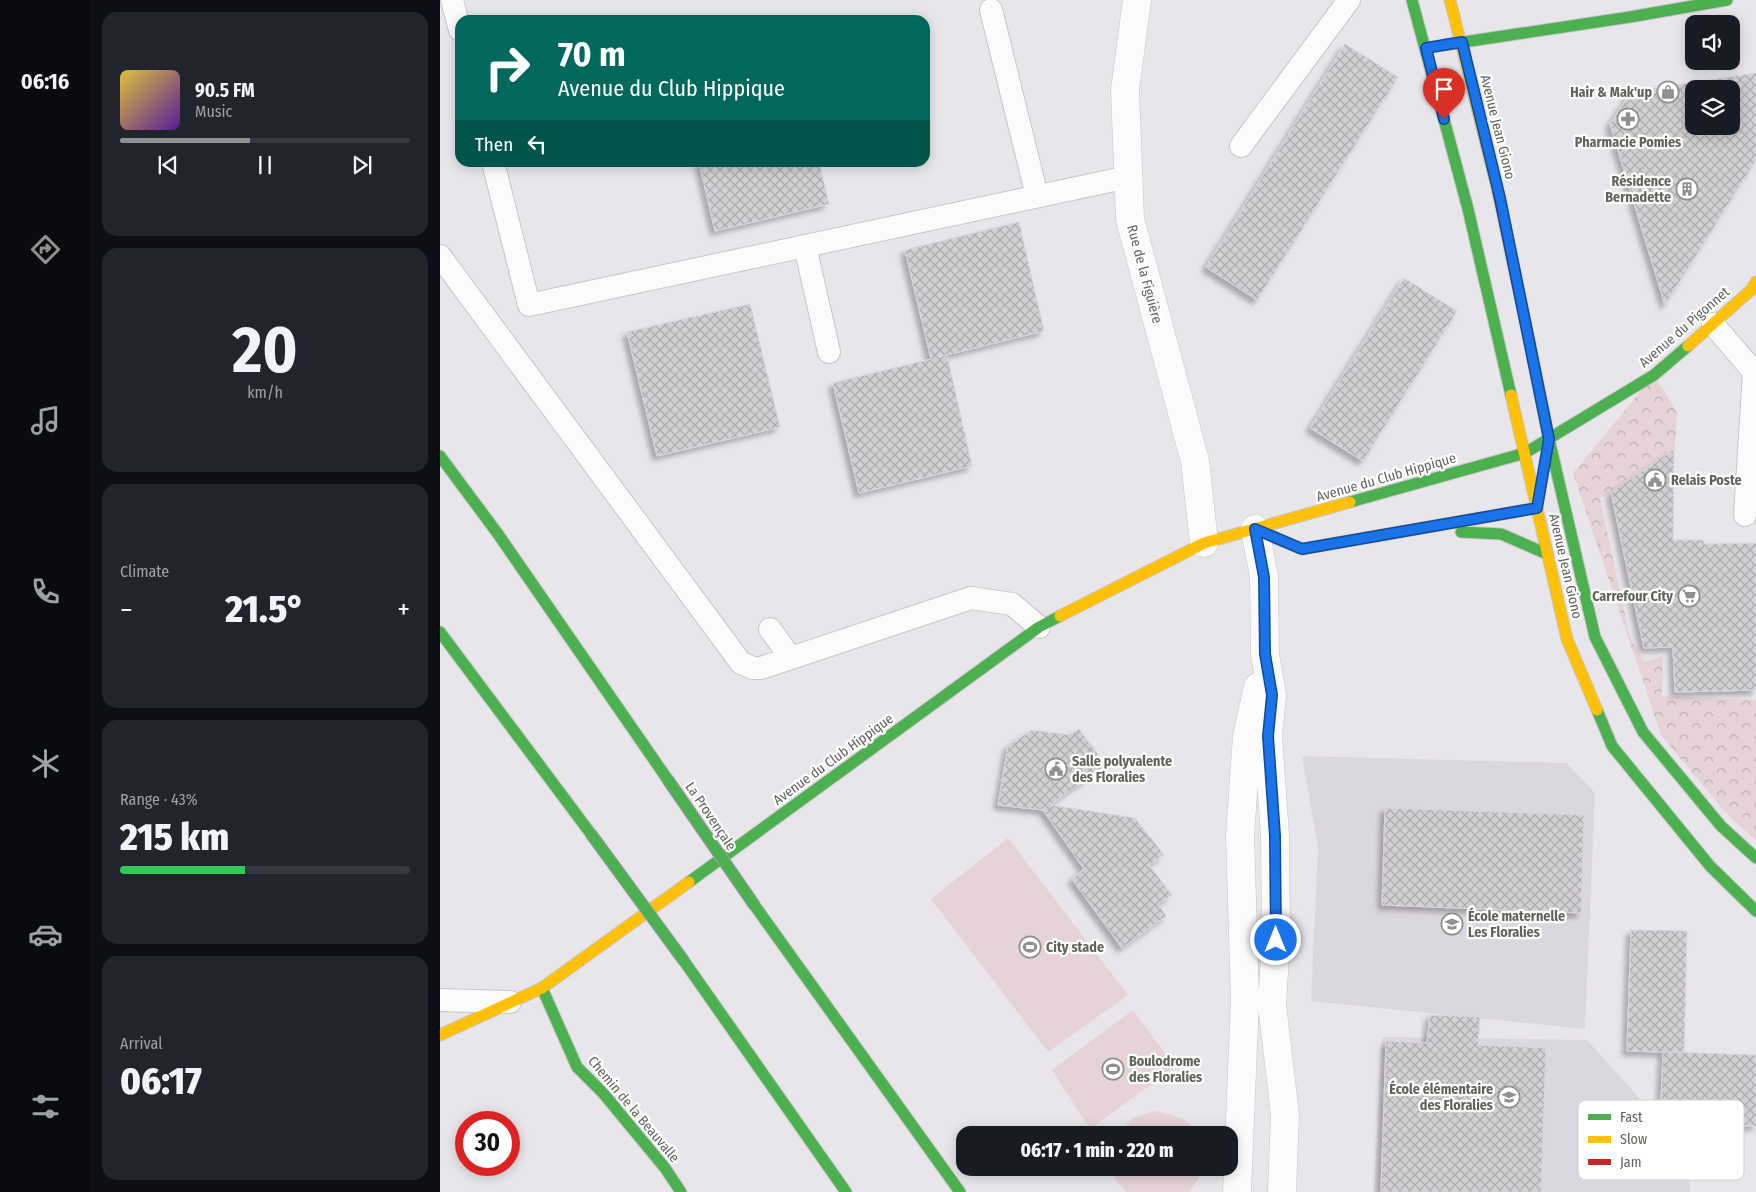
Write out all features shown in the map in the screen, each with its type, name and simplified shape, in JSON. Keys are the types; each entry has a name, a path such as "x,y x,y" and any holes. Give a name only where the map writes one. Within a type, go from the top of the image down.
{"main road":[{"name":"Avenue Jean Giono","path":"1412,0 1468,209 1567,639 1612,746 1710,866 1756,911"},
{"name":"Avenue Jean Giono","path":"1450,0 1500,198 1549,439 1595,637 1643,732 1721,826 1756,858"},
{"path":"1426,48 1629,8 1727,0"},
{"name":"Avenue du Pigonnet","path":"1525,453 1654,376 1751,290 1756,282"},
{"path":"1255,529 1302,549 1537,508 1549,439"},
{"path":"440,449 498,534"},
{"name":"Avenue du Club Hippique","path":"440,1035 542,988 920,715 1038,626 1204,543 1525,453"},
{"name":"La Provençale","path":"440,456 498,534 755,906 960,1192"},
{"path":"1407,530 1501,534 1547,554"},
{"path":"440,632 684,961 846,1192"},
{"name":"Chemin de la Beauvalle","path":"542,988 577,1067 603,1093 665,1168 681,1192"}],"street":[{"name":"Rue de la Figuière","path":"1136,0 1125,90 1130,219 1195,461 1204,543"},
{"path":"1255,529 1264,577 1265,654 1272,695 1268,736 1275,836 1276,940 1272,1005 1285,1114 1282,1192"},
{"path":"1237,1192 1245,999 1240,836 1247,736 1265,654"}],"lane":[{"path":"452,0 456,15"},
{"path":"1242,146 1349,0"},
{"path":"991,10 1037,196"},
{"path":"494,167 529,305 1128,177"},
{"path":"805,246 829,352"},
{"path":"440,256 741,664 753,668 761,668 971,598 1012,604 1038,626"},
{"path":"1713,324 1755,372 1745,515"},
{"path":"770,629 791,658"},
{"path":"440,1000 510,1002"}],"shaded area":[{"name":"École maternelle Les Floralies","path":"1302,756 1567,763 1595,793 1585,1029 1311,1001 1318,848"},
{"name":"École élémentaire des Floralies","path":"1382,1037 1587,1040 1641,1100 1578,1100 1578,1180 1690,1180 1690,1192 1374,1192"}],"green space":[{"path":"1654,375 1677,412 1674,461 1600,498 1630,638 1644,662 1663,656 1662,696 1756,700 1756,841 1725,812 1661,735 1573,473"},
{"name":"City stade","path":"1008,838 1128,995 1048,1052 931,899"},
{"name":"Boulodrome des Floralies","path":"1133,1010 1175,1067 1094,1126 1088,1126 1052,1070"},
{"path":"1154,1111 1179,1117 1191,1126 1125,1126 1132,1118"},
{"path":"1114,1176 1200,1176 1190,1192 1126,1192"}],"building":[{"path":"1345,44 1398,77 1257,300 1206,267"},
{"name":"Résidence Bernadette","path":"1756,73 1756,160 1665,305 1610,124 1631,92 1685,84 1685,135 1740,135 1740,80 1710,80"},
{"path":"700,167 820,167 829,204 715,231"},
{"path":"1019,222 1044,331 938,357 947,355 972,466 859,493 833,383 931,359 905,250"},
{"path":"1404,278 1457,311 1363,461 1310,428"},
{"path":"750,304 780,427 657,456 627,332"},
{"name":"Carrefour City","path":"1674,449 1673,540 1704,540 1704,544 1756,543 1756,690 1675,692 1673,647 1644,648 1611,492"},
{"path":"1079,729 1106,765 1050,805 1135,818 1164,855 1149,865 1172,895 1158,904 1166,916 1122,948 1072,879 1084,869 1043,810 998,805 1008,746 1032,730 1070,735"},
{"path":"1385,808 1584,815 1581,913 1382,905"},
{"path":"1631,930 1687,931 1684,1052 1668,1052 1756,1055 1756,1126 1744,1126 1744,1100 1661,1100 1663,1052 1627,1051"},
{"path":"1430,1015 1480,1017 1478,1045 1546,1048 1541,1192 1381,1192 1386,1041 1427,1043"}],"traffic: fast":[{"path":"1412,0 1468,209 1511,395"},
{"path":"1444,45 1630,17 1727,0"},
{"path":"1530,344 1549,439 1595,637 1643,732 1721,826 1756,858"},
{"path":"1350,502 1525,453 1654,375 1688,346"},
{"path":"440,456 498,534 668,780"},
{"path":"1255,529 1302,549 1537,508"},
{"path":"1461,532 1501,534 1547,554"},
{"path":"689,882 1039,627 1060,616"},
{"path":"440,632 591,834"},
{"path":"1597,710 1612,746 1710,866 1756,911"},
{"path":"668,780 755,906"},
{"path":"591,834 684,961"},
{"path":"755,906 960,1192"},
{"path":"684,961 846,1192"},
{"path":"542,988 577,1067 603,1093 665,1168 681,1192"}],"traffic: slow":[{"path":"1450,0 1498,192"},
{"path":"1688,346 1751,290 1756,282"},
{"path":"1511,395 1567,639 1597,710"},
{"path":"1060,616 1204,543 1350,502"},
{"path":"440,1035 542,988 689,882"}],"traffic: jam":[{"path":"1498,192 1530,344"}],"place":[{"name":"Hair & Mak'up","path":"1668,92"},
{"name":"Pharmacie Pomies","path":"1628,119"},
{"name":"Résidence Bernadette","path":"1687,189"},
{"name":"Relais Poste","path":"1655,480"},
{"name":"Carrefour City","path":"1689,596"},
{"name":"Salle polyvalente des Floralies","path":"1056,769"},
{"name":"École maternelle Les Floralies","path":"1452,924"},
{"name":"City stade","path":"1030,947"},
{"name":"Boulodrome des Floralies","path":"1113,1069"},
{"name":"École élémentaire des Floralies","path":"1509,1097"}],"route":[{"path":"1276,940 1275,836 1268,736 1272,695 1265,654 1264,577 1255,529 1302,549 1537,508 1549,439 1500,198 1462,42 1426,48 1444,119"}]}
